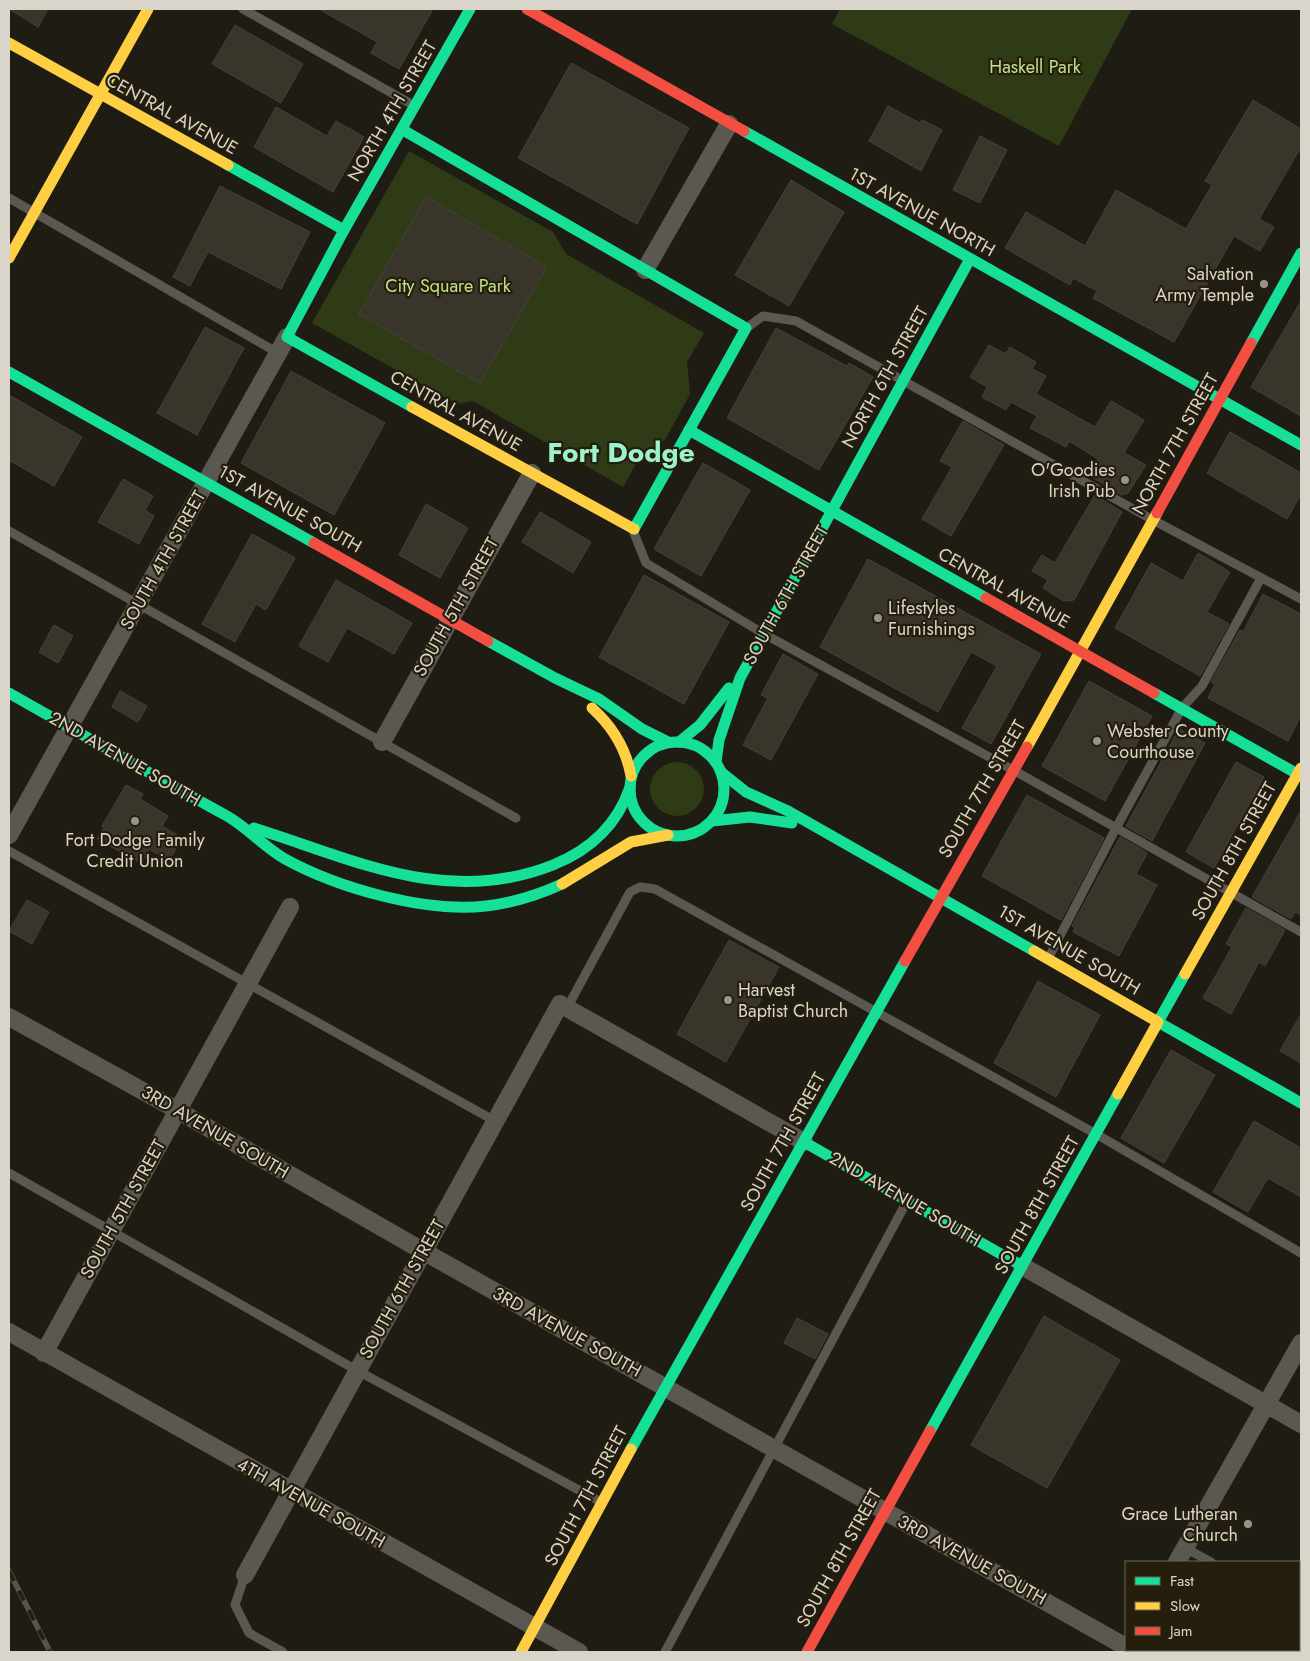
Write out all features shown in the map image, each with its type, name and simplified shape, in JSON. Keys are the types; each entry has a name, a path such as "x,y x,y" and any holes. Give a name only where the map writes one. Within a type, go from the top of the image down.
{"main road":[{"path":"9,258 148,9"},
{"name":"NORTH 4TH STREET","path":"344,230 470,9"},
{"name":"1ST AVENUE NORTH","path":"527,9 729,124 1221,398 1301,446"},
{"name":"CENTRAL AVENUE","path":"9,43 344,230"},
{"path":"402,130 746,328 633,531"},
{"name":"SOUTH 4TH STREET","path":"287,337 344,230"},
{"name":"NORTH 7TH STREET","path":"1080,652 1301,253"},
{"name":"NORTH 6TH STREET","path":"832,512 970,258"},
{"name":"CENTRAL AVENUE","path":"287,337 633,531"},
{"name":"1ST AVENUE SOUTH","path":"9,372 555,678 599,699 648,733 674,742 698,747 746,792 781,807 1301,1103"},
{"name":"CENTRAL AVENUE","path":"689,430 1080,652 1300,773"},
{"name":"SOUTH 6TH STREET","path":"718,767 718,739 735,700 740,678 832,512"},
{"name":"SOUTH 7TH STREET","path":"521,1652 665,1387 1080,652"},
{"name":"1ST AVENUE SOUTH","path":"555,678 603,718 618,736 629,761 632,804 643,822 658,832 668,835 688,835 698,832 712,821 735,818 768,818 818,829"},
{"name":"SOUTH 6TH STREET","path":"674,742 700,725 723,694 740,678"},
{"name":"2ND AVENUE SOUTH","path":"9,693 241,824 283,857 328,877 396,897 432,904 462,906 502,904 534,896 580,874 632,840 648,836 668,835"},
{"path":"630,781 642,757 650,750 674,742"},
{"path":"712,821 722,804 724,794 718,767"},
{"name":"SOUTH 8TH STREET","path":"807,1652 1158,1022 1300,773"},
{"name":"2ND AVENUE SOUTH","path":"241,824 399,876 443,883 470,883 528,874 547,869 576,855 593,843 611,825 623,807 630,781"},
{"name":"2ND AVENUE SOUTH","path":"804,1142 1022,1266"}],"street":[{"path":"645,270 729,124"},
{"name":"SOUTH 4TH STREET","path":"9,835 287,337"},
{"name":"SOUTH 5TH STREET","path":"382,742 449,618 532,473"},
{"name":"SOUTH 5TH STREET","path":"44,1353 290,907"},
{"name":"SOUTH 6TH STREET","path":"245,1575 495,1121 564,1006"},
{"name":"2ND AVENUE SOUTH","path":"564,1006 804,1142"},
{"name":"3RD AVENUE SOUTH","path":"9,1017 177,1110 1125,1648"},
{"name":"2ND AVENUE SOUTH","path":"1022,1266 1301,1424"},
{"name":"4TH AVENUE SOUTH","path":"9,1332 534,1629 579,1652"},
{"path":"1181,1555 1301,1343"}],"lane":[{"path":"243,9 416,106"},
{"path":"9,198 278,353"},
{"path":"746,328 763,316 796,321 1153,520 1301,599"},
{"path":"9,531 516,818"},
{"path":"633,531 646,563 764,634 1013,770 1301,932"},
{"path":"1049,958 1116,828 1182,708 1202,686 1261,578"},
{"path":"9,851 248,986 495,1121"},
{"path":"564,1006 630,892 640,887 656,889 1096,1134 1301,1254"},
{"path":"9,1173 358,1371 603,1503"},
{"path":"665,1652 908,1201"},
{"path":"1181,1555 1207,1561"},
{"path":"245,1575 235,1604 249,1633 283,1652"}],"green space":[{"name":"Haskell Park","path":"840,9 1132,9 1059,146 832,24"},
{"name":"City Square Park","path":"409,151 553,232 566,254 704,333 687,362 690,394 665,440 642,453 623,487 473,401 457,404 312,323"},
{"path":"677,762 687,764 696,770 702,779 704,789 702,799 696,808 687,814 677,816 667,814 658,808 652,799 650,789 652,779 658,770 667,764"}],"building":[{"path":"9,9 48,9 38,27"},
{"path":"319,9 433,9 399,69 371,53 377,42"},
{"path":"235,25 303,64 281,103 212,64"},
{"path":"571,63 689,128 637,224 518,158"},
{"path":"1253,100 1301,129 1301,147 1259,219 1274,227 1260,251 1234,236 1174,342 1093,298 1097,291 1073,278 1070,285 1005,248 1026,212 1085,246 1116,190 1186,229 1212,185 1205,181"},
{"path":"888,106 920,123 922,120 942,130 921,171 869,141"},
{"path":"276,107 327,136 336,121 364,137 333,192 254,147"},
{"path":"980,136 1007,150 980,203 953,190"},
{"path":"791,180 844,212 789,306 735,275"},
{"path":"220,186 310,232 281,289 208,252 190,286 173,277"},
{"path":"426,197 547,267 480,383 359,314"},
{"path":"1301,301 1301,416 1251,387"},
{"path":"205,327 244,348 197,435 157,413"},
{"path":"776,328 847,366 849,363 873,377 819,470 727,418"},
{"path":"989,345 1006,354 1010,347 1036,362 1032,369 1046,376 1036,394 1095,427 1111,401 1144,420 1124,453 1146,465 1128,493 1121,495 1087,474 1098,459 1069,441 1066,447 1030,428 1037,416 1011,402 1006,410 982,397 987,387 970,377"},
{"path":"291,371 385,423 334,515 241,463"},
{"path":"9,395 82,437 54,486 9,460"},
{"path":"963,421 1004,445 951,536 922,519 952,467 940,461"},
{"path":"1230,432 1301,473 1301,494 1287,519 1207,473"},
{"path":"703,463 750,490 701,576 654,549"},
{"path":"123,479 153,496 145,510 154,516 139,544 98,522"},
{"path":"1095,495 1122,512 1074,600 1064,601 1043,588 1048,580 1032,571 1042,555 1055,563"},
{"path":"426,504 468,528 440,578 399,555"},
{"path":"540,512 591,542 573,573 522,542"},
{"path":"252,534 295,558 266,610 256,604 235,642 202,624"},
{"path":"1198,553 1230,572 1207,612 1229,624 1200,676 1115,628 1151,563 1183,581"},
{"path":"868,559 1041,654 991,744 962,728 997,666 971,652 938,712 820,647"},
{"path":"644,575 729,622 684,704 599,657"},
{"path":"336,580 412,623 394,654 347,628 328,662 299,646"},
{"path":"1263,594 1301,614 1301,715 1288,741 1208,698 1215,684 1211,682 1240,630 1243,632"},
{"path":"54,625 73,636 58,663 39,652"},
{"path":"783,654 818,674 771,760 743,745 768,698 761,695"},
{"name":"Webster County Courthouse","path":"1089,681 1152,716 1105,801 1042,766"},
{"path":"120,691 147,706 138,722 112,707"},
{"path":"1179,729 1205,743 1152,841 1126,826"},
{"path":"1236,762 1264,777 1214,868 1186,852"},
{"name":"Fort Dodge Family Credit Union","path":"126,785 143,794 140,799 168,816 162,826 182,838 169,861 149,849 141,863 97,839 104,827 102,826"},
{"path":"1027,795 1104,838 1061,920 982,876"},
{"path":"1301,811 1301,915 1295,912 1291,919 1252,897"},
{"path":"1120,837 1146,852 1147,854 1136,874 1157,885 1119,956 1073,932 1075,928 1072,926"},
{"path":"27,900 49,912 32,944 9,931"},
{"path":"1246,908 1285,930 1265,966 1259,962 1231,1014 1203,998 1232,947 1226,944"},
{"name":"Harvest Baptist Church","path":"729,940 779,967 726,1062 677,1034"},
{"path":"1038,981 1100,1015 1056,1097 994,1063"},
{"path":"1301,1014 1301,1063 1280,1051"},
{"path":"1171,1050 1215,1075 1164,1163 1121,1138"},
{"path":"1254,1121 1301,1148 1301,1197 1268,1178 1248,1212 1213,1192"},
{"path":"1044,1316 1120,1360 1047,1488 971,1445"},
{"path":"797,1318 828,1334 815,1359 784,1343"}],"railway":[{"path":"9,1571 50,1652"}],"traffic: fast":[{"path":"412,407 287,337 344,230 470,9"},
{"path":"403,130 746,328 634,529"},
{"path":"744,131 1301,445"},
{"path":"228,165 344,230"},
{"path":"1251,343 1301,253"},
{"path":"716,762 719,740 740,678 970,259"},
{"path":"9,372 314,543"},
{"path":"689,430 986,598"},
{"path":"488,641 555,678 599,699 642,729 668,742"},
{"path":"679,742 700,725 729,688"},
{"path":"9,693 227,816 285,859 330,880 382,896 410,902 462,907 496,905 515,901 562,884"},
{"path":"1154,693 1301,776"},
{"path":"677,742 695,745 710,756 721,771 724,789 721,807 710,822 695,833 677,836 659,833 644,822 633,807 630,789 633,771 644,756 659,745 677,742"},
{"path":"721,772 746,792 788,811 1034,951"},
{"path":"254,828 365,865 402,874 438,880 476,881 514,877 553,865 579,852 590,844 610,825 618,814 630,787"},
{"path":"712,821 750,817 792,823"},
{"path":"631,1449 905,961"},
{"path":"1185,974 1158,1022 1301,1103"},
{"path":"930,1431 1118,1094"},
{"path":"804,1142 1022,1266"}],"traffic: slow":[{"path":"9,258 148,9"},
{"path":"9,43 228,165"},
{"path":"412,407 634,529"},
{"path":"1027,747 1157,513"},
{"path":"592,708 618,739 626,756 631,776"},
{"path":"1185,974 1301,768"},
{"path":"562,884 631,842 668,835"},
{"path":"1034,951 1158,1022 1118,1094"},
{"path":"521,1652 631,1449"}],"traffic: jam":[{"path":"527,9 744,131"},
{"path":"1157,513 1251,343"},
{"path":"314,543 488,641"},
{"path":"986,598 1154,693"},
{"path":"905,961 1027,747"},
{"path":"807,1652 930,1431"}],"place":[{"name":"Salvation Army Temple","path":"1264,284"},
{"name":"O'Goodies Irish Pub","path":"1125,480"},
{"name":"Lifestyles Furnishings","path":"878,618"},
{"name":"Webster County Courthouse","path":"1097,741"},
{"name":"Fort Dodge Family Credit Union","path":"135,821"},
{"name":"Harvest Baptist Church","path":"728,1000"},
{"name":"Grace Lutheran Church","path":"1248,1524"}],"district":[{"name":"Fort Dodge","path":"621,452"}]}
